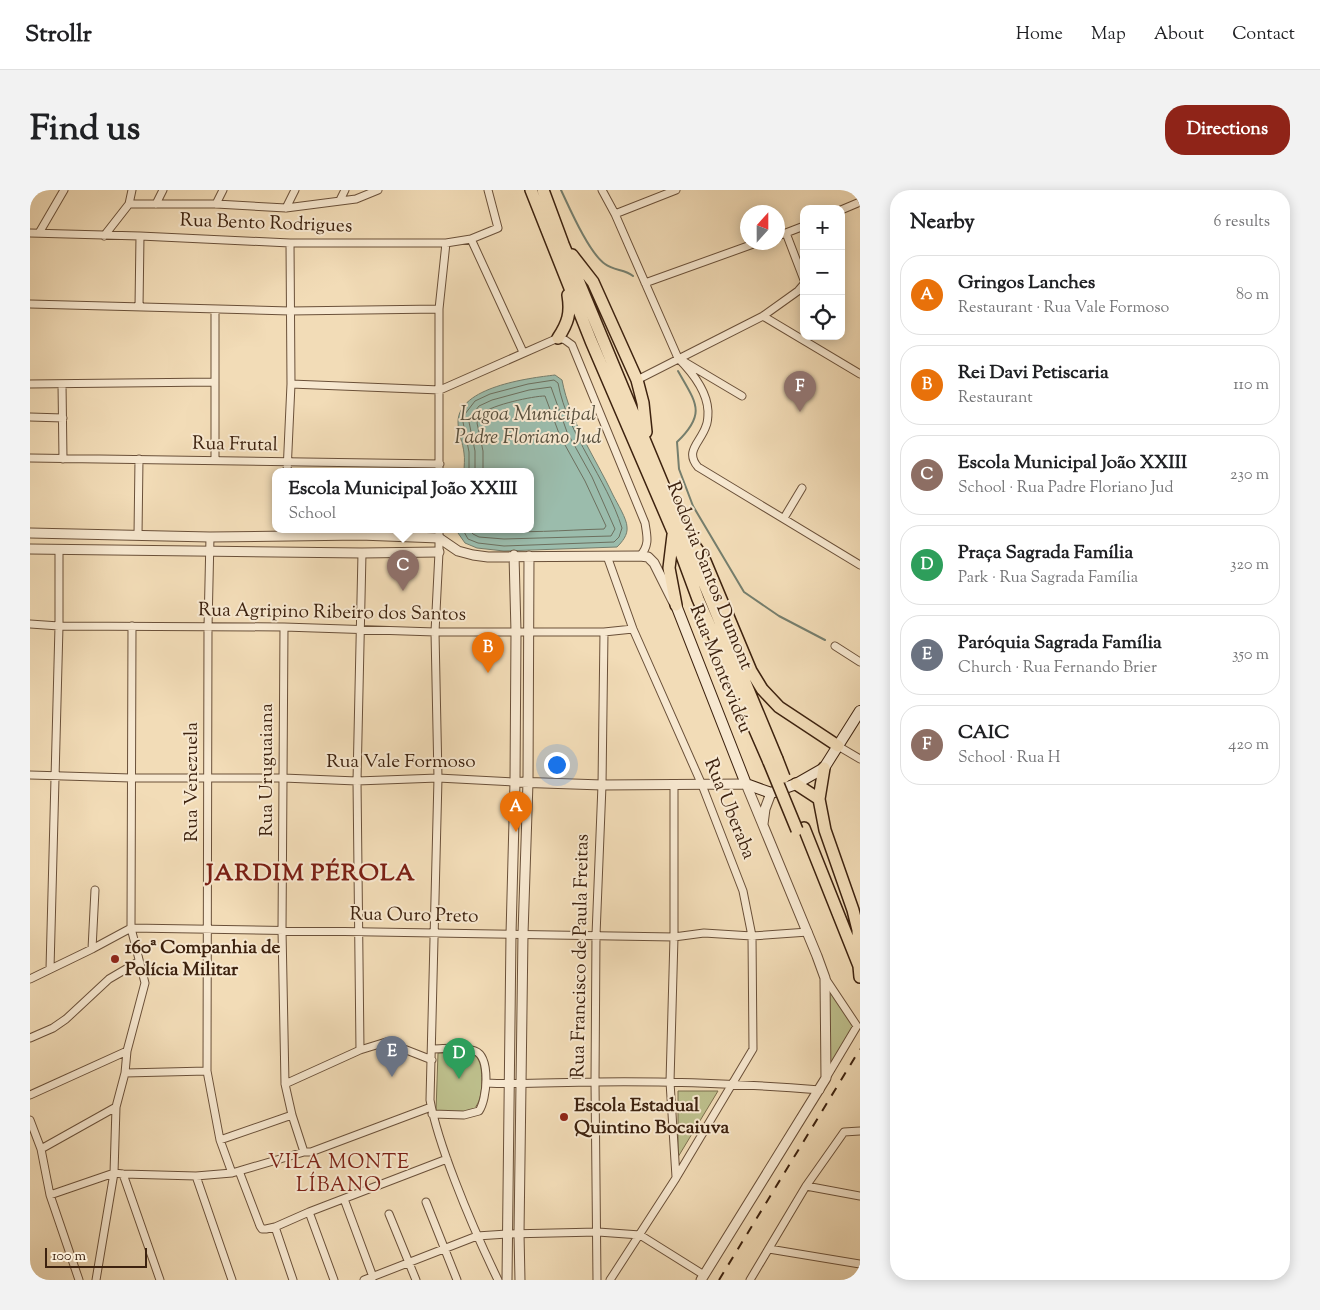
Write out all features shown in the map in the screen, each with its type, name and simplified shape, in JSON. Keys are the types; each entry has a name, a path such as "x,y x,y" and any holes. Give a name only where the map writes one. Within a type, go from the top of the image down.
{"highway":[{"name":"Rodovia Santos Dumont","path":"531,190 674,534 698,599 773,760"},
{"name":"Rodovia Santos Dumont","path":"543,190 563,244 648,445 801,829 853,970 859,972"},
{"path":"563,244 593,282 637,380 644,403 648,445"},
{"path":"558,338 570,317 566,278"},
{"path":"679,523 705,561 751,670 762,689 779,707 838,746"},
{"path":"674,534 669,568 676,605"},
{"path":"676,605 678,598 684,594 692,594 698,599"},
{"path":"824,768 819,799 825,830 853,910 858,930 859,972"},
{"path":"796,784 819,799"}],"main road":[{"name":"Rua Montevidéu","path":"676,605 746,784"},
{"path":"771,793 796,784 824,768 860,710"},
{"name":"Rua Vale Formoso","path":"746,784 771,793"}],"street":[{"path":"39,233 64,190"},
{"path":"104,236 129,204 132,190"},
{"path":"156,204 163,190"},
{"path":"216,204 223,190"},
{"path":"286,208 296,190"},
{"path":"340,200 345,190"},
{"path":"129,204 216,204 286,208 356,199 378,190"},
{"name":"Rua Bento Rodrigues","path":"30,233 290,243 446,243 471,239 498,228 488,190"},
{"path":"602,190 616,214 678,358 691,371 704,393 708,409 707,425 692,452 693,460 698,466 860,565"},
{"path":"616,214 676,190"},
{"path":"845,208 860,202"},
{"path":"800,228 786,233 800,275"},
{"path":"139,307 140,236"},
{"path":"471,239 523,352"},
{"path":"287,468 291,384 290,243"},
{"path":"440,468 439,309 446,243"},
{"path":"645,283 740,249"},
{"path":"637,380 763,316 800,286"},
{"path":"30,304 290,312 439,309"},
{"path":"215,310 215,460"},
{"path":"763,316 860,374"},
{"path":"30,533 210,537 287,533 360,535 439,534 450,546 473,555 640,556 646,550 648,540 645,523 572,345 565,340 558,338 523,352 440,390 291,384"},
{"path":"678,358 742,396"},
{"path":"30,384 215,382"},
{"path":"62,384 64,459"},
{"path":"30,417 63,418"},
{"name":"Rua Frutal","path":"30,458 215,460 440,468"},
{"path":"138,535 139,459"},
{"path":"784,518 802,488"},
{"path":"439,534 435,632 438,778 432,1110 447,1159 476,1236 498,1280"},
{"name":"Rua Venezuela","path":"210,537 207,1071 220,1140 260,1226 262,1229 276,1227"},
{"path":"30,549 362,553 439,552 450,546"},
{"path":"50,969 56,777 59,549"},
{"path":"360,1050 357,931 357,781 362,553"},
{"path":"508,1280 511,934 515,782 516,632 514,555"},
{"path":"520,1280 523,934 528,782 529,556"},
{"name":"Rua Uberaba","path":"607,556 633,629 702,785 743,891 752,936 753,1048 676,1178 610,1280"},
{"name":"Rua Montevidéu","path":"640,556 648,557 654,563 676,605"},
{"name":"Rua Agripino Ribeiro dos Santos","path":"30,624 59,626 284,627 435,632 604,632 633,629"},
{"path":"96,1280 114,1173 116,1107 126,1073 126,1051 145,983 138,962 131,928 132,626"},
{"name":"Rua Uruguaiana","path":"284,627 282,930 286,1084 292,1115 304,1152"},
{"name":"Rua Francisco de Paula Freitas","path":"597,1280 596,935 602,785 604,632"},
{"path":"835,646 860,662"},
{"path":"838,746 860,759"},
{"name":"Rua Vale Formoso","path":"30,776 283,778 357,781 438,778 602,785 746,784"},
{"name":"Rua Montevidéu","path":"746,784 808,932 825,978 857,1026 826,1078"},
{"path":"674,785 674,937 670,1082 676,1178"},
{"path":"763,824 765,809 771,793"},
{"path":"92,949 95,890"},
{"name":"Rua Ouro Preto","path":"30,978 92,949 131,928 674,937 704,933 752,936 808,932"},
{"path":"30,1038 59,1023 109,979 138,962"},
{"path":"364,1280 377,1278 476,1236 598,1232 640,1235 702,1278 826,1078 825,978"},
{"path":"286,1084 360,1050 386,1042 432,1060"},
{"path":"50,1195 114,1173 196,1176 235,1172 304,1152 311,1152 432,1110 464,1115 479,1111 484,1100 486,1083 481,1054 476,1051 432,1049"},
{"path":"30,1095 126,1051"},
{"path":"126,1073 207,1071"},
{"path":"486,1083 733,1083 820,1090"},
{"path":"41,1149 116,1107"},
{"path":"220,1140 292,1115"},
{"path":"30,1120 41,1149 50,1195 79,1280"},
{"path":"750,1280 806,1186 844,1132 860,1131"},
{"path":"293,1280 276,1227 309,1212 447,1159"},
{"path":"123,1174 160,1280"},
{"path":"196,1176 232,1280"},
{"path":"806,1186 860,1196"},
{"path":"344,1199 377,1278"},
{"path":"426,1202 457,1280"},
{"path":"309,1212 334,1280"},
{"path":"389,1214 416,1280"},
{"path":"768,1249 860,1264"}],"green space":[{"path":"827,986 854,1025 829,1069"},
{"path":"438,1053 473,1053 481,1061 481,1095 476,1107 471,1112 436,1111"},
{"path":"678,1091 718,1091 678,1157"}],"water":[{"name":"Lagoa Municipal Padre Floriano Jud","path":"555,375 562,380 577,425 627,524 627,533 617,547 504,551 477,548 465,543 458,533 534,533 534,468 464,468 463,445 458,422 461,410 469,400 497,386"}],"waterway":[{"path":"561,190 580,230 599,258 608,266 633,276"},
{"path":"678,371 694,400 696,408 692,423 677,442 679,469 693,506 744,592 779,616 825,640"},
{"path":"396,548 411,548"}],"railway":[{"path":"719,1280 860,1049"}],"place":[{"name":"CAIC","path":"800,412"},
{"name":"Escola Municipal João XXIII","path":"403,591"},
{"name":"Rei Davi Petiscaria","path":"488,673"},
{"name":"Gringos Lanches","path":"516,832"},
{"name":"160ª Companhia de Polícia Militar","path":"115,959"},
{"name":"Paróquia Sagrada Família","path":"392,1077"},
{"name":"Praça Sagrada Família","path":"459,1079"},
{"name":"Escola Estadual Quintino Bocaiuva","path":"564,1117"}],"district":[{"name":"JARDIM PÉROLA","path":"311,874"},
{"name":"VILA MONTE LÍBANO","path":"339,1174"}]}
